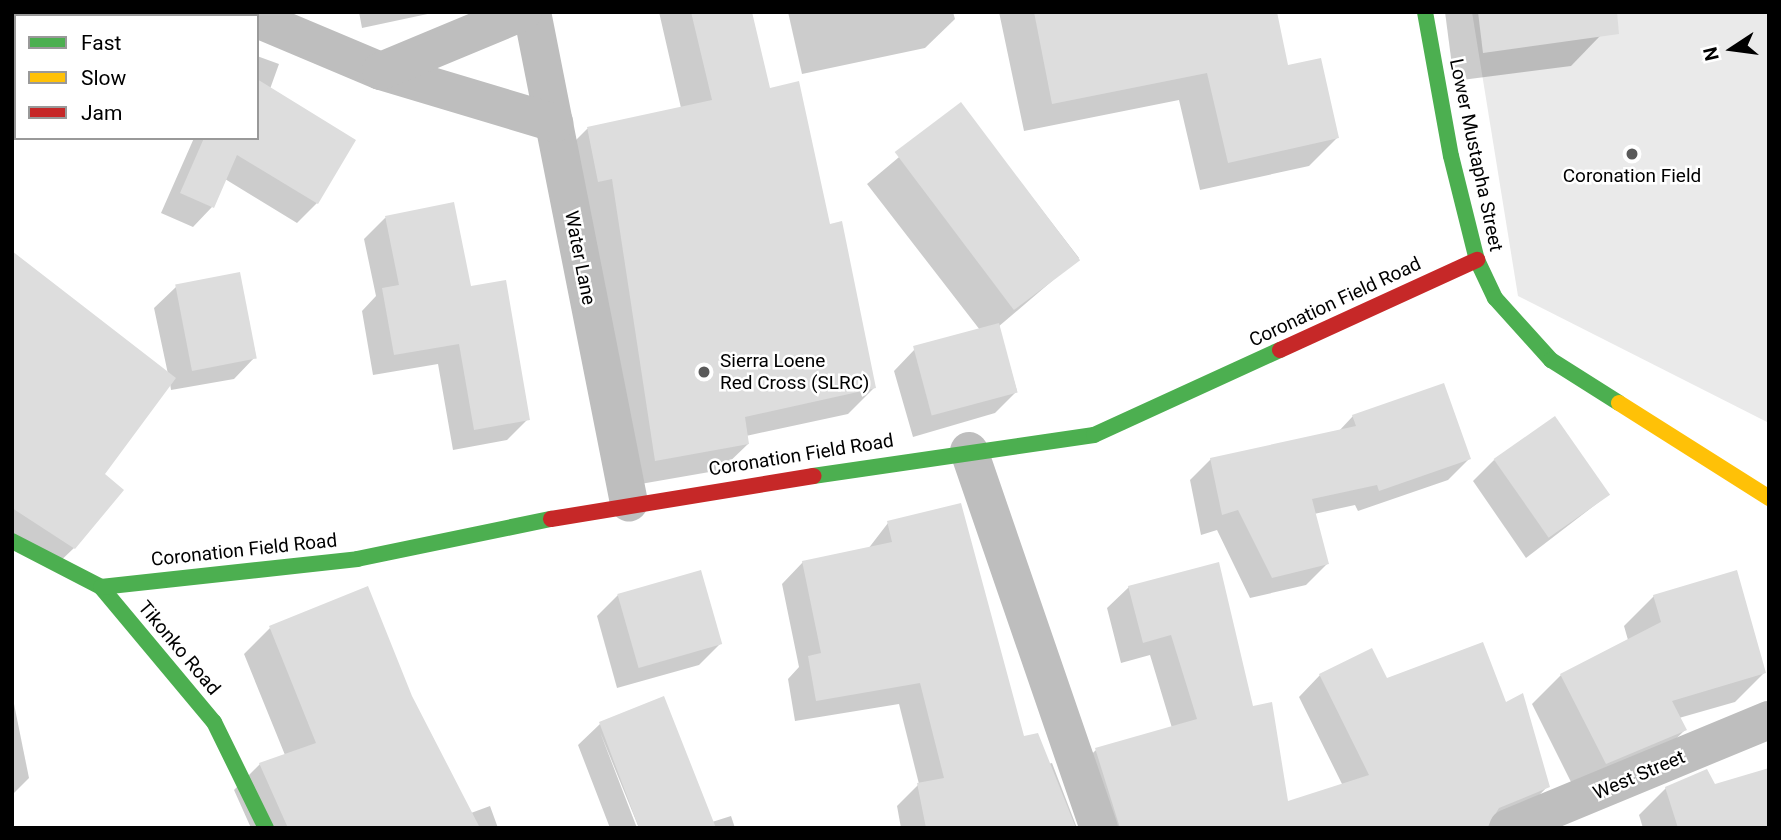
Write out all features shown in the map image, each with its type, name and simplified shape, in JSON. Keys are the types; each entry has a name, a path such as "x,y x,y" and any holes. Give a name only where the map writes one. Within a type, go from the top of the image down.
{"street":[{"path":"381,71 523,12"},
{"name":"Water Lane","path":"532,12 629,503"},
{"name":"Lower Mustapha Street","path":"1425,12 1477,260 1495,298 1551,360 1769,498"},
{"path":"259,20 381,71 554,123"},
{"name":"Coronation Field Road","path":"101,587 357,559 629,503 969,451 1094,435 1477,260"},
{"path":"969,451 1099,828"},
{"name":"Tikonko Road","path":"12,541 101,587 214,722 265,828"},
{"name":"West Street","path":"1508,828 1769,720"}],"shaded area":[{"name":"Coronation Field","path":"1472,12 1769,12 1769,423 1518,296"}],"building":[{"path":"691,12 752,12 770,88 799,81 830,224 842,221 876,388 745,417 749,444 655,461 612,179 598,182 587,127 712,100"},
{"path":"1034,12 1277,12 1288,65 1321,58 1339,138 1228,163 1207,73 1052,104"},
{"path":"1478,12 1617,12 1619,34 1483,53"},
{"path":"259,80 356,140 318,204 237,155 214,208 180,193 203,140 259,140"},
{"path":"961,102 1080,260 1014,310 895,152"},
{"path":"454,202 471,286 506,280 530,420 474,430 459,344 394,355 382,288 399,285 385,216"},
{"path":"12,251 176,378 105,474 124,490 75,549 12,508"},
{"path":"240,272 257,358 192,371 175,285"},
{"path":"999,323 1018,393 932,416 913,346"},
{"path":"1444,383 1471,459 1379,491 1377,485 1312,499 1329,564 1272,578 1238,510 1222,515 1210,458 1356,426 1352,415"},
{"path":"1555,416 1610,495 1549,538 1494,459"},
{"path":"961,503 1024,736 1038,733 1076,828 926,828 917,783 944,778 920,683 816,701 808,656 821,653 802,561 892,542 887,521"},
{"path":"1219,562 1253,706 1272,702 1288,801 1369,775 1319,674 1372,648 1387,678 1483,642 1506,702 1523,693 1550,787 1499,808 1487,828 1120,828 1095,748 1197,719 1171,635 1143,643 1128,586"},
{"path":"701,570 722,644 639,668 617,594"},
{"path":"1737,570 1766,673 1672,701 1687,730 1606,764 1560,674 1661,622 1653,595"},
{"path":"368,586 412,696 480,828 288,828 259,763 316,743 269,626"},
{"path":"664,696 716,828 639,828 599,722"},
{"path":"1769,768 1769,828 1678,828 1665,787 1707,769 1715,784"}],"traffic: fast":[{"path":"1425,12 1451,156 1477,260 1495,298 1551,360 1619,403"},
{"path":"813,476 1094,435 1280,350"},
{"path":"101,587 357,559 551,519"},
{"path":"12,541 101,587 214,722 266,828"}],"traffic: slow":[{"path":"1619,403 1769,498"}],"traffic: jam":[{"path":"1280,350 1477,260"},
{"path":"551,519 813,476"}],"place":[{"name":"Coronation Field","path":"1632,154"},
{"name":"Sierra Loene Red Cross (SLRC)","path":"704,372"}]}
